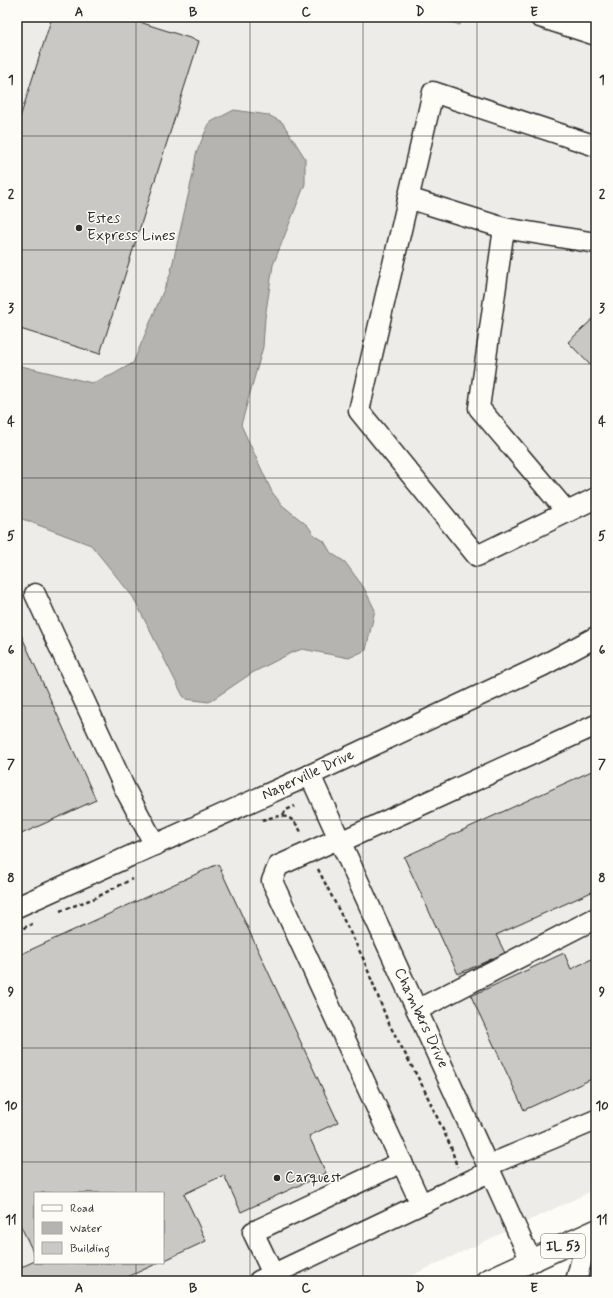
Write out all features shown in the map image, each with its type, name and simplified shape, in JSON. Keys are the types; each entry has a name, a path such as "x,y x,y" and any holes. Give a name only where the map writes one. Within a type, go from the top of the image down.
{"main road":[{"name":"IL 53","path":"487,1281 592,1233"}],"street":[{"path":"540,17 596,35"},
{"path":"596,146 433,92 359,411 477,556 596,498"},
{"path":"408,198 504,228 596,243"},
{"path":"504,228 479,408 567,512"},
{"path":"35,594 126,789 154,845"},
{"name":"Naperville Drive","path":"17,907 310,775 542,666 596,637"},
{"path":"421,1204 272,881 278,866 596,725"},
{"name":"Chambers Drive","path":"310,775 531,1261"},
{"path":"418,1010 596,918"},
{"path":"402,1162 253,1232 266,1278 462,1184 490,1168 596,1120"},
{"path":"576,1281 592,1233"}],"path":[{"path":"283,815 290,818 298,825 363,958 388,1022 422,1087 450,1147 462,1184"}],"shaded area":[{"path":"17,17 596,17 596,1189 400,1281 17,1281"},
{"path":"435,17 462,17 460,25"}],"water":[{"path":"234,110 268,115 282,122 305,158 305,184 273,265 265,318 263,347 241,425 272,492 282,505 308,526 314,535 324,541 331,553 345,562 364,588 375,610 366,650 349,658 302,649 252,673 209,702 186,699 183,696 133,597 91,545 17,517 17,365 92,383 112,375 133,363 170,275 193,174 196,154 209,123"}],"building":[{"name":"Estes Express Lines","path":"52,17 124,17 199,41 100,354 17,328 17,127"},
{"path":"596,316 596,371 568,342"},
{"path":"17,626 96,800 17,836"},
{"path":"596,769 596,890 496,935 505,953 458,974 404,857"},
{"path":"218,864 338,1122 309,1136 326,1173 241,1212 224,1175 184,1194 206,1241 164,1261 164,1192 34,1192 34,1254 17,1218 17,956"},
{"path":"564,953 571,969 596,957 596,1077 524,1110 471,996"},
{"path":"34,1261 34,1264 156,1264 119,1281 17,1281 17,1269"}],"place":[{"name":"Estes Express Lines","path":"79,228"},
{"name":"Carquest","path":"277,1178"}]}
